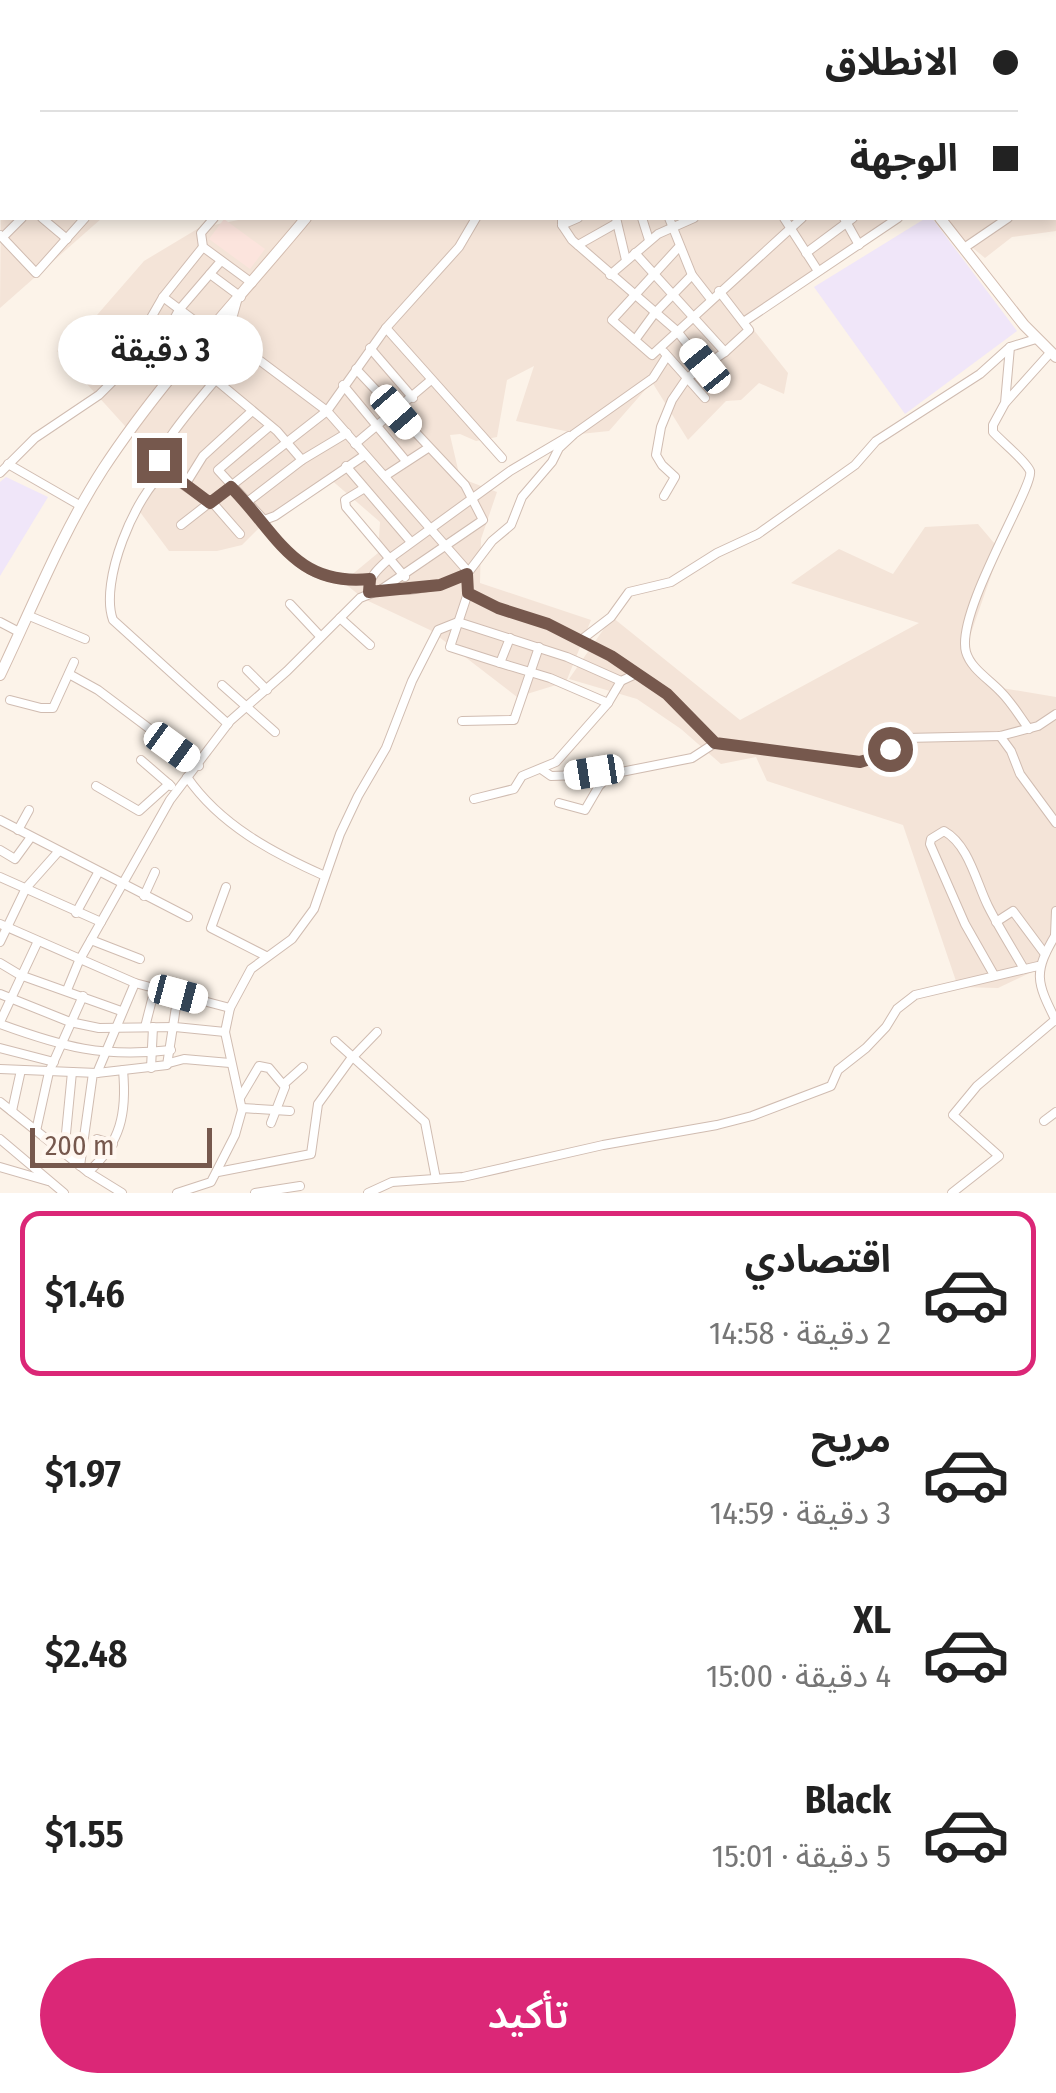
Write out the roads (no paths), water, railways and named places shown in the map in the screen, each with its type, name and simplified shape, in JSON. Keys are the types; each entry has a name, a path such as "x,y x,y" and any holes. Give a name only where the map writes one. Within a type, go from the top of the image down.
{"main road":[{"path":"0,675 4,656 104,467 156,398 304,220"},
{"path":"942,220 1053,355"}],"street":[{"path":"44,220 67,239"},
{"path":"1,236 36,272 84,220"},
{"path":"211,220 201,232 203,247 252,283"},
{"path":"181,525 328,412 370,348 459,247 475,220"},
{"path":"578,245 617,220 626,260"},
{"path":"643,220 649,240"},
{"path":"670,220 692,276 710,298"},
{"path":"610,275 649,240 690,220"},
{"path":"786,220 818,272"},
{"path":"369,592 370,579 411,542 653,378 677,332 800,220"},
{"path":"806,253 847,220"},
{"path":"848,220 859,244"},
{"path":"745,321 895,220"},
{"path":"964,248 1005,220"},
{"path":"562,221 578,245 677,332 705,366"},
{"path":"0,474 35,438 117,378 164,297 203,247"},
{"path":"664,352 652,355 612,320 678,248"},
{"path":"635,253 725,352"},
{"path":"160,347 179,310 220,261"},
{"path":"210,274 239,298 229,336 328,412 432,527 467,574 468,593 450,646"},
{"path":"635,340 654,314 692,276"},
{"path":"664,496 676,477 658,461 656,448 672,400 687,378 748,333 745,321 719,291"},
{"path":"164,297 211,333"},
{"path":"386,328 502,458"},
{"path":"140,335 170,355"},
{"path":"581,640 610,617 629,592 671,582 717,553 758,534 855,465 876,441 980,374 1010,347 1036,339"},
{"path":"240,347 230,366 168,440 159,460 166,470 211,503 240,534"},
{"path":"1005,403 1010,347"},
{"path":"370,348 413,398"},
{"path":"664,352 704,398"},
{"path":"1029,729 1003,694 973,666 965,644 999,540 1031,480 1029,468 993,432 993,425 1005,403 1053,355"},
{"path":"356,369 465,485 483,520 382,589"},
{"path":"355,444 431,380"},
{"path":"217,381 270,426 302,460"},
{"path":"343,385 406,461"},
{"path":"185,485 203,456 251,412"},
{"path":"270,426 218,470 285,552 300,564 333,579 370,579"},
{"path":"246,502 302,460 347,433"},
{"path":"96,786 140,811 187,777 228,724 354,602 369,592 421,589 467,574 492,540 511,525 522,497 574,434"},
{"path":"385,476 428,448"},
{"path":"238,454 252,470"},
{"path":"260,518 275,516 365,455"},
{"path":"8,464 81,506"},
{"path":"346,466 411,542"},
{"path":"166,470 155,479 124,538 112,577 110,612 113,620 228,724"},
{"path":"363,489 345,500 346,507 404,577"},
{"path":"468,593 581,640 667,694 715,743 860,762 880,756 905,738 1000,736 1029,729 1056,714"},
{"path":"290,604 320,636"},
{"path":"27,615 85,639"},
{"path":"340,618 370,645"},
{"path":"0,622 19,632"},
{"path":"177,1193 211,1182 241,1120 242,1108 225,1032 230,1008 244,978 266,956 292,939 306,922 340,834 386,748 412,680 444,626 458,622 510,638 622,681"},
{"path":"500,663 510,638"},
{"path":"432,641 608,702"},
{"path":"462,721 512,722 539,647"},
{"path":"10,700 53,708 74,662"},
{"path":"247,670 267,690"},
{"path":"69,674 98,690 198,766"},
{"path":"474,799 514,789 522,776 556,762 622,681 636,674"},
{"path":"222,685 276,732"},
{"path":"1000,736 1020,774 1056,823"},
{"path":"541,769 550,776 611,774 692,758 715,743"},
{"path":"140,760 172,787"},
{"path":"559,803 585,810 611,774"},
{"path":"187,777 222,818 325,876"},
{"path":"67,990 79,960 172,787"},
{"path":"18,830 28,810"},
{"path":"0,820 188,917"},
{"path":"994,975 965,924 930,844 944,831 953,837 970,864 996,922 1024,969"},
{"path":"31,837 2,878 100,922"},
{"path":"0,850 15,858"},
{"path":"0,942 3,926 26,888 58,852"},
{"path":"76,913 98,872"},
{"path":"144,896 156,872"},
{"path":"226,887 211,928 266,956"},
{"path":"996,922 1013,911 1045,954"},
{"path":"952,1193 999,1156 953,1114 978,1086 1056,1020 1044,995 1038,966 1056,935 1056,911"},
{"path":"3,926 135,983 230,1008"},
{"path":"91,940 140,959"},
{"path":"38,941 0,1023 60,1046 107,1054 170,1050"},
{"path":"0,964 20,975 121,1011"},
{"path":"368,1193 392,1182 463,1177 752,1116 832,1086 838,1070 866,1048 897,1009 914,995 1038,966"},
{"path":"84,1169 95,1073 107,1054 114,1028 135,983"},
{"path":"151,1068 149,1027 155,988"},
{"path":"0,994 70,1022 114,1028 175,1027 225,1032"},
{"path":"169,1063 178,994"},
{"path":"36,1131 49,1072 82,996"},
{"path":"218,1172 311,1154 318,1104 377,1032"},
{"path":"334,1041 425,1122 436,1179"},
{"path":"0,1048 54,1062"},
{"path":"0,1068 95,1073 151,1068 184,1058 230,1063"},
{"path":"240,1098 260,1066 269,1068 285,1083"},
{"path":"271,1123 285,1083 302,1066"},
{"path":"12,1111 20,1070"},
{"path":"84,1169 114,1144 123,1124 124,1070"},
{"path":"64,1154 72,1072"},
{"path":"0,1102 116,1191"},
{"path":"242,1108 290,1110"},
{"path":"1044,1121 1056,1112"},
{"path":"0,1139 64,1193"},
{"path":"96,1139 114,1144"},
{"path":"0,1167 52,1182"},
{"path":"211,1182 215,1193"},
{"path":"255,1193 300,1186"}]}
